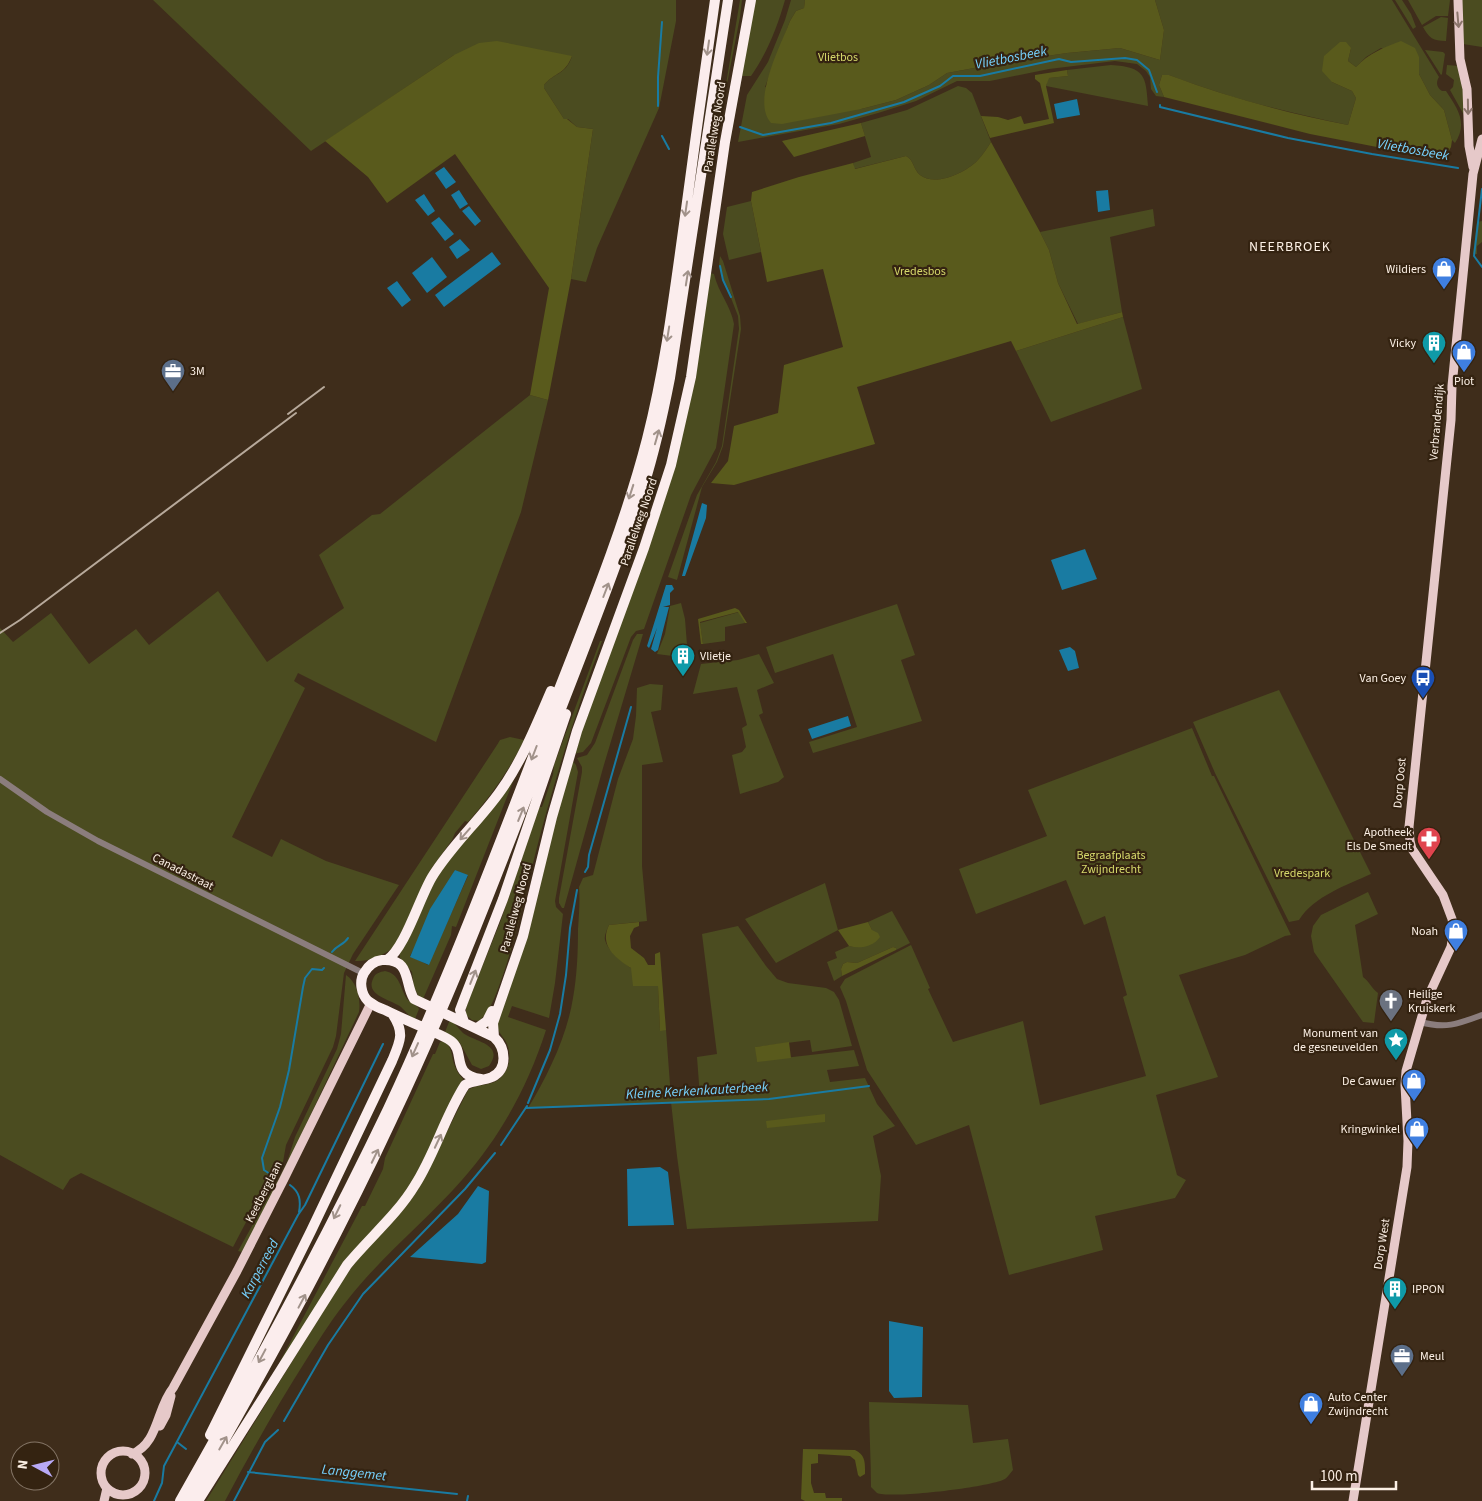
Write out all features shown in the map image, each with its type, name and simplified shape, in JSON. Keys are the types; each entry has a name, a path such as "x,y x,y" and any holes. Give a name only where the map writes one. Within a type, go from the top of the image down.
{"highway":[{"path":"190,1501 301,1303 397,1111 464,958 526,802 630,497 654,406 671,315 715,0"},
{"path":"180,1501 297,1290 390,1105 471,918 644,484 660,427 680,323 728,0"},
{"path":"719,65 735,0"},
{"name":"Parallelweg Noord","path":"476,1028 487,1021 510,962 519,934 548,816 573,732 644,534 666,462 686,372 720,140 746,0"},
{"name":"Parallelweg Noord","path":"494,1037 493,1024 523,936 568,760 586,704 647,540 676,446 693,368 726,133 751,0"},
{"path":"387,960 397,952 420,902 444,860 500,793 538,720 565,658 581,644"},
{"path":"464,1022 460,1010 506,890 584,665 581,644"},
{"path":"198,1501 348,1265 362,1246 399,1208 416,1185 465,1085 491,1077 496,1074 504,1060 502,1046 494,1037 414,999 411,994 407,973 402,966 387,960 372,963 364,974 362,987 364,994 371,1003 445,1037 456,1048 462,1069 472,1078 481,1080"},
{"path":"198,1468 201,1452 274,1308 392,1061 401,1037 398,1022 393,1014"}],"main road":[{"name":"Verbrandendijk","path":"1458,0 1460,59 1467,88 1469,146 1473,168"},
{"name":"Verbrandendijk","path":"1427,648 1450,429 1452,386 1473,168 1482,139"},
{"name":"Dorp Oost","path":"1420,1022 1427,999 1451,947 1454,929 1443,895 1415,853 1409,837 1408,827 1427,648"},
{"name":"Keetberglaan","path":"132,1454 141,1450 146,1444 157,1424 166,1397 173,1388 237,1271 371,1003"},
{"name":"Dorp West","path":"1353,1501 1408,1158 1405,1078 1420,1022"},
{"name":"Keetberglaan","path":"144,1466 145,1456 166,1415 173,1388"},
{"path":"118,1452 132,1454 144,1466 144,1479 140,1487 132,1493 118,1498 107,1488 101,1475 102,1466 106,1460 118,1452"},
{"path":"104,1501 107,1488"}],"street":[{"name":"Canadastraat","path":"0,779 47,812 103,844 364,974"},
{"path":"1420,1022 1430,1025 1449,1026 1482,1015"}],"green space":[{"path":"153,0 676,0 676,21 659,108 597,248 586,282 571,279 593,129 577,127 568,119 564,119 544,88 548,81 567,67 572,56 454,55 311,151"},
{"path":"740,0 742,0 740,17 720,120"},
{"path":"753,0 785,0 775,30 762,58 751,76 742,76 728,152 710,273 714,274 734,324 716,448 691,495 644,629 636,631 631,637 591,743 583,752 573,754 590,700 655,523 657,523 681,432 698,340 725,155 730,139 739,75"},
{"path":"791,0 805,0 804,8 796,11 790,21 765,87 861,109 896,100 929,85 947,73 1012,61 1120,48 1160,60 1164,30 1155,0 1392,0 1439,77 1437,83 1439,88 1442,91 1446,91 1458,110 1461,129 1455,143 1452,140 1444,110 1430,95 1419,74 1419,57 1381,48 1366,57 1356,67 1348,61 1351,48 1332,82 1352,91 1356,98 1348,125 1257,104 1169,75 1162,75 1159,85 1164,97 1156,96 1151,89 1150,77 1146,71 1137,64 1115,61 1049,69 990,81 957,81 916,101 839,124 738,142 747,95 768,62"},
{"name":"Vlietbos","path":"805,0 1155,0 1164,30 1160,60 1120,48 1012,61 947,73 929,85 896,100 861,109 782,124 771,123 766,113 764,101 766,87 790,21 796,11 804,8"},
{"path":"1395,0 1402,0 1411,14 1416,27 1413,29"},
{"path":"1408,0 1450,0 1448,16 1436,16 1422,25"},
{"path":"1460,0 1482,0 1482,47 1463,44"},
{"path":"1441,17 1448,18 1446,41 1432,38 1423,27"},
{"path":"497,41 572,56 566,67 548,81 544,88 564,119 567,119 577,127 593,129 571,279 548,400 530,395 549,288 455,154 387,203 368,177 325,141 454,55 479,43"},
{"path":"1401,41 1415,48 1419,57 1419,74 1430,95 1444,110 1452,140 1447,154 1441,156 1382,148 1310,134 1164,97 1159,85 1162,75 1169,75 1257,104 1348,125 1356,98 1352,91 1332,82 1322,71 1324,56 1340,42 1346,42 1351,48 1348,61 1356,67 1371,54"},
{"path":"1425,50 1443,52 1445,54 1441,75"},
{"path":"1111,65 1131,68 1142,75 1146,87 1148,106 1046,86 1048,78 1068,76 1067,70"},
{"path":"1447,65 1459,66 1464,83 1464,115 1450,90 1453,87 1454,80 1446,74"},
{"path":"1067,70 1068,76 1049,78 1046,86 1054,123 990,138 981,116 998,117 1008,120 1021,116 1024,124 1049,119 1040,83 1035,79 1035,75"},
{"path":"958,86 966,88 972,93 991,142 972,166 950,177 934,180 920,175 911,160 906,156 854,169 853,163 871,157 861,123 907,110"},
{"path":"861,123 865,136 794,157 782,141"},
{"name":"Vredesbos","path":"991,142 1049,250 1058,283 1077,324 1122,312 1123,317 1016,351 1011,341 857,387 875,444 734,485 711,483 728,461 734,426 778,413 784,365 843,347 823,269 767,282 751,201 752,192 853,163 855,169 906,156 911,160 920,175 934,180 941,179 958,174 972,166"},
{"path":"751,201 761,252 729,260 723,234 727,207"},
{"path":"1153,209 1155,226 1110,237 1122,312 1078,324 1058,283 1049,250 1040,232"},
{"path":"1482,221 1482,242 1477,246 1477,254 1473,254 1477,222"},
{"path":"720,256 740,316 741,329 723,446 717,462 702,487 677,580 668,577 697,495 716,462 722,446 739,329 738,316 731,298 732,296 719,265"},
{"path":"1123,317 1142,389 1051,422 1016,351"},
{"path":"530,395 548,400 521,512 436,742 298,673 294,681 305,688 232,837 272,857 281,839 326,861 399,885 353,954 344,973 333,1047 286,1145 283,1162 271,1186 255,1205 233,1247 81,1173 70,1179 63,1190 0,1155 0,628 13,642 51,613 89,664 136,629 149,645 218,591 267,662 344,608 319,555 372,515 380,514"},
{"path":"681,603 685,619 688,658 657,654 665,634 670,606"},
{"path":"897,604 915,655 901,660 922,721 813,753 809,742 857,727 833,654 775,673 766,647"},
{"path":"735,608 739,610 747,623 745,623 738,612 700,622 703,644 701,644 698,619"},
{"path":"739,612 745,623 725,627 725,641 703,644 700,623"},
{"path":"637,634 643,634 564,908 562,908 559,898 582,772 582,767 577,758 587,755 595,743 633,640"},
{"path":"600,641 602,641 553,789 503,975 494,1000 484,1017 479,1021 472,1020 466,1015 466,1007 501,920 539,807 542,807 553,775 554,765"},
{"path":"759,654 774,683 757,690 763,713 759,715 784,777 778,782 740,794 732,755 742,752 746,747 742,728 747,725 737,687 693,694 701,664 738,660"},
{"path":"650,684 663,685 661,710 651,712 663,762 642,765 642,866 647,921 609,925 605,940 613,953 636,972 658,986 660,1030 666,1030 671,1098 700,1097 697,1057 717,1054 702,934 738,926 777,979 788,983 826,988 834,992 839,1000 852,1046 812,1052 810,1040 756,1047 757,1061 854,1050 859,1066 827,1070 830,1082 865,1078 877,1104 895,1126 873,1136 881,1176 878,1221 687,1229 671,1102 528,1108 543,1082 566,1027 573,998 576,973 579,887 583,878 593,875 618,779 633,739 637,688"},
{"path":"1279,690 1371,874 1332,892 1313,904 1299,920 1289,922 1215,773 1193,722"},
{"name":"Begraafplaats Zwijndrecht","path":"1192,728 1212,776 1214,776 1291,935 1245,955 1179,975 1218,1077 1156,1095 1177,1175 1186,1180 1175,1198 1095,1216 1103,1250 1009,1275 969,1125 916,1145 867,1070 840,987 845,979 911,945 930,988 928,989 953,1042 1023,1021 1040,1105 1146,1076 1123,997 1127,995 1105,916 1084,925 1066,880 976,914 959,869 1047,836 1028,790"},
{"path":"510,737 524,740 491,793 468,822 465,821 455,833 431,869 395,946 376,957 355,961 500,740"},
{"path":"571,759 576,765 578,772 555,901 556,907 563,914 549,1018 512,1006 508,1017 546,1030 522,1090 512,1110 489,1146 462,1180 376,1267 338,1312 286,1392 225,1501 206,1501 343,1279 364,1251 404,1209 417,1191 468,1090 498,1080 508,1067 509,1050 498,1030 497,1023"},
{"path":"516,774 456,927 452,926 451,935 423,999 420,998 414,988 412,972 400,958 400,952 438,872","holes":["455,870 468,876 428,965 410,956"]},
{"path":"825,883 838,930 776,963 745,919"},
{"name":"Vredespark","path":"1368,892 1378,914 1355,925 1363,977 1378,993 1374,1023 1363,1022 1314,952 1311,936 1313,926 1321,915"},
{"path":"892,911 910,943 896,950 893,947 857,963 847,962 843,964 841,969 842,976 834,981 827,962 837,958 835,952 849,946 856,947 872,930 868,922"},
{"path":"639,922 639,926 634,928 630,936 631,948 644,958 648,965 655,965 655,954 660,952 666,1030 660,1031 658,986 633,986 631,968 619,960 607,945 606,932 609,925"},
{"path":"868,922 872,930 878,933 880,937 874,943 866,946 849,946 838,930"},
{"path":"893,947 896,950 842,976 841,969 843,964 847,962 857,963"},
{"path":"385,971 397,978 407,999 419,1009 415,1019 412,1019 397,1004 381,997 373,990 372,985 375,975"},
{"path":"346,975 353,982 357,992 359,1012 293,1152 242,1252 238,1251 287,1162 295,1137 337,1049 341,1034"},
{"path":"452,1021 463,1033 491,1048 493,1059 489,1066 481,1069 472,1065 460,1043 445,1032 449,1022"},
{"path":"443,1041 450,1049 454,1064 463,1079 412,1185 377,1226 264,1392 362,1206 365,1206 433,1054 435,1054 440,1042"},
{"path":"789,1042 791,1058 757,1062 755,1047"},
{"path":"825,1114 825,1122 767,1128 766,1121"},
{"path":"869,1402 968,1405 973,1443 1008,1439 1013,1470 1005,1479 981,1485 920,1493 877,1493 871,1487"},
{"path":"803,1449 855,1450 863,1457 865,1474 860,1477 858,1475 855,1460 850,1456 818,1454 818,1463 811,1464 811,1483 814,1493 825,1493 826,1498 842,1498 842,1501 805,1501 801,1499"}],"water":[{"path":"1077,99 1080,115 1057,119 1054,104"},
{"path":"444,167 456,182 446,189 435,173"},
{"path":"459,190 468,204 460,209 451,195"},
{"path":"1108,190 1110,210 1098,212 1096,191"},
{"path":"424,194 435,211 428,216 415,200"},
{"path":"469,206 481,221 475,226 462,211"},
{"path":"439,217 454,234 445,241 431,223"},
{"path":"460,239 470,250 457,259 449,247"},
{"path":"492,252 501,264 444,307 435,295"},
{"path":"432,257 447,277 427,293 412,273"},
{"path":"397,281 411,300 402,307 387,288"},
{"path":"702,503 707,505 706,518 685,576 682,576"},
{"path":"1085,549 1097,579 1062,590 1051,560"},
{"path":"666,585 672,585 674,589 670,593 670,605 663,607 669,607 658,650 655,652 651,649 657,628 649,648 647,646"},
{"path":"1070,647 1075,651 1079,668 1068,671 1059,650"},
{"path":"848,716 851,726 812,739 808,729"},
{"path":"455,870 468,875 429,965 410,957 430,909"},
{"path":"660,1167 668,1172 674,1225 628,1226 627,1169"},
{"path":"478,1186 489,1191 486,1262 482,1264 410,1257 458,1214"},
{"path":"889,1321 923,1327 922,1397 894,1398 889,1391"}],"waterway":[{"path":"658,106 662,22"},
{"name":"Vlietbosbeek","path":"740,127 763,135 831,123 904,102 940,86 953,76 980,76 1059,59 1071,62 1125,58 1137,60 1149,70 1157,92"},
{"name":"Vlietbosbeek","path":"1160,105 1160,107 1288,138 1458,168"},
{"path":"662,136 669,149"},
{"path":"1482,189 1474,256 1482,267"},
{"path":"720,266 723,280 731,297"},
{"path":"585,872 588,867 589,855 631,707"},
{"path":"528,1103 550,1050 560,1014 570,928 577,890"},
{"path":"332,952 348,938"},
{"path":"276,1178 264,1170 262,1158 280,1107 289,1070 305,978 312,969 322,970 324,968"},
{"name":"Karperreed","path":"154,1501 162,1483 164,1466 305,1205 383,1044"},
{"name":"Kleine Kerkenkauterbeek","path":"526,1108 769,1099 869,1086"},
{"path":"501,1145 527,1106"},
{"path":"284,1421 328,1345 363,1294 465,1189 495,1153"},
{"path":"290,1185 299,1197 299,1212"},
{"path":"234,1501 265,1442 278,1430"},
{"name":"Langgemet","path":"177,1442 186,1449"},
{"name":"Langgemet","path":"248,1472 457,1494"},
{"name":"Langgemet","path":"467,1501 468,1496"}],"railway":[{"path":"288,414 324,387"},
{"path":"0,633 296,413"}],"place":[{"name":"Wildiers","path":"1444,290"},
{"name":"Vicky","path":"1434,364"},
{"name":"Piot","path":"1464,373"},
{"name":"3M","path":"173,392"},
{"name":"Vlietje","path":"683,677"},
{"name":"Van Goey","path":"1423,699"},
{"name":"Apotheek Els De Smedt","path":"1429,860"},
{"name":"Noah","path":"1456,952"},
{"name":"Heilige Kruiskerk","path":"1391,1022"},
{"name":"Monument van de gesneuvelden","path":"1396,1061"},
{"name":"De Cawuer","path":"1414,1102"},
{"name":"Kringwinkel","path":"1417,1150"},
{"name":"IPPON","path":"1395,1310"},
{"name":"Meul","path":"1402,1377"},
{"name":"Auto Center Zwijndrecht","path":"1311,1425"}],"district":[{"name":"NEERBROEK","path":"1290,247"}]}
